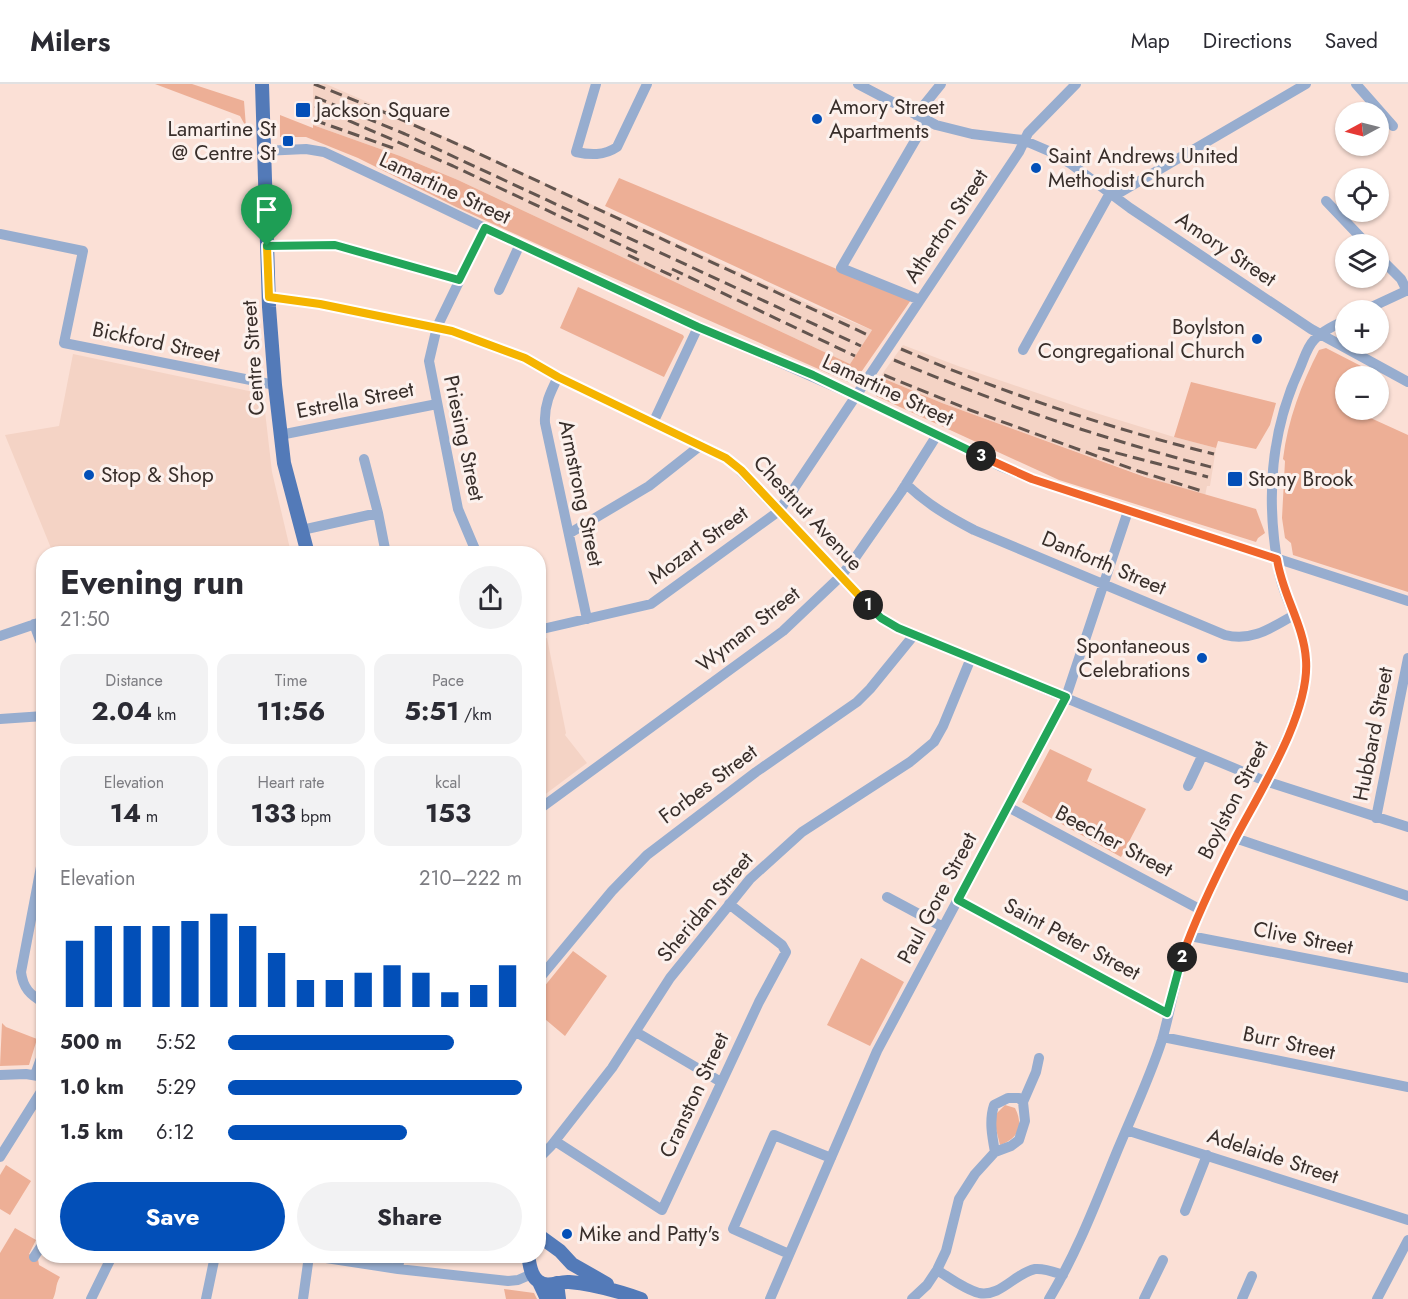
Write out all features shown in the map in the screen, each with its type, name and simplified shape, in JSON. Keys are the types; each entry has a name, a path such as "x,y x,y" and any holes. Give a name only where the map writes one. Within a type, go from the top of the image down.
{"main road":[{"name":"Centre Street","path":"262,84 269,297 275,385 284,463 306,546"},
{"path":"546,1242 575,1267 622,1292 641,1299"},
{"path":"546,1249 561,1254 567,1271 558,1282 559,1299"},
{"path":"533,1267 547,1285 558,1282 583,1284 622,1292"},
{"path":"533,1267 547,1299"}],"street":[{"path":"596,84 576,152 601,154 617,147 647,84"},
{"name":"Amory Street","path":"858,84 922,118 951,130 1023,140 1064,159 1112,195 1320,335 1408,382"},
{"path":"920,300 841,268 941,84"},
{"name":"Atherton Street","path":"857,396 1019,152 1023,140 1076,84"},
{"path":"1356,84 1392,126"},
{"path":"1023,350 1112,195 1303,85"},
{"name":"Lamartine Street","path":"263,151 306,149 319,151 698,327 813,375 1032,479 1408,601"},
{"path":"1326,201 1357,234"},
{"name":"Priesing Street","path":"474,546 458,509 429,361 437,327 485,228"},
{"name":"Bickford Street","path":"0,234 83,251 64,343 275,385"},
{"path":"499,290 520,244"},
{"path":"267,246 335,245 459,280"},
{"path":"1386,300 1408,290 1389,267"},
{"name":"Chestnut Avenue","path":"269,297 320,304 437,327 525,358 558,377 701,445 733,463 881,618 914,635 1265,781 1408,827"},
{"name":"Boylston Street","path":"1050,1299 1081,1237 1163,1037 1167,1013 1190,936 1235,838 1289,734 1304,686 1306,659 1294,615 1282,584 1277,559 1271,484 1276,441 1292,384 1311,344 1320,335 1335,326"},
{"path":"653,423 698,327"},
{"name":"Armstrong Street","path":"558,377 546,400 544,411 587,619"},
{"name":"Mozart Street","path":"546,628 651,604 779,511 857,396"},
{"name":"Estrella Street","path":"280,435 437,404"},
{"name":"Wyman Street","path":"546,804 783,631 841,576 906,484 937,435"},
{"path":"570,533 649,486 701,445"},
{"path":"364,459 384,546"},
{"name":"Danforth Street","path":"906,484 943,513 974,530 1230,637 1255,636 1294,615"},
{"name":"Paul Gore Street","path":"770,1299 878,1051 1066,697 1128,512"},
{"path":"302,530 378,513"},
{"path":"0,636 36,623"},
{"name":"Forbes Street","path":"546,970 633,868 667,839 756,772 861,698 914,635"},
{"name":"Sheridan Street","path":"546,1151 612,1068 670,978 755,873 802,832 910,762 930,746 943,726 971,658"},
{"name":"Hubbard Street","path":"1376,818 1408,658"},
{"path":"0,719 36,717"},
{"path":"1188,786 1202,756"},
{"name":"Beecher Street","path":"1008,807 1201,910"},
{"path":"1235,838 1408,896"},
{"path":"36,893 21,972 23,984 28,992 36,998"},
{"path":"887,897 944,927"},
{"name":"Saint Peter Street","path":"958,900 1167,1013"},
{"name":"Cranston Street","path":"555,1141 662,1210 759,1002 786,952 783,945 729,904"},
{"name":"Clive Street","path":"1190,936 1408,978"},
{"path":"636,1032 722,1082"},
{"name":"Burr Street","path":"1163,1037 1408,1087"},
{"path":"912,1299 927,1285 937,1270 946,1251 959,1199 975,1174 995,1152 1019,1140 1025,1121 1023,1102 1040,1058"},
{"path":"0,1075 36,1076"},
{"path":"995,1152 992,1135 994,1105 1008,1098 1019,1098 1023,1102"},
{"path":"0,1157 36,1101"},
{"name":"Adelaide Street","path":"1126,1130 1408,1220"},
{"path":"789,1254 733,1229 774,1135 831,1158"},
{"path":"1185,1211 1207,1155"},
{"path":"1377,1299 1408,1240"},
{"path":"1144,1299 1163,1260"},
{"path":"92,1299 109,1263"},
{"path":"206,1299 214,1263"},
{"path":"303,1299 310,1263"},
{"path":"358,1263 508,1281 521,1279 533,1267"},
{"path":"398,1269 399,1263"},
{"path":"937,1270 978,1293 989,1293 1034,1269 1046,1269 1063,1275"},
{"path":"1242,1299 1252,1276"}],"shaded area":[{"path":"155,84 192,84 244,101 246,127 240,116"},
{"path":"313,84 326,84 386,110 816,307 872,330 850,364 458,180 400,156 313,125"},
{"path":"280,115 400,156 458,180 850,364 872,330 605,206 619,178 911,300 855,381 850,383 456,207 358,158 306,137 280,137"},
{"path":"578,287 683,335 664,377 560,328"},
{"path":"903,345 1096,413 1216,448 1210,486 1207,486 1205,496 1161,482 942,403 880,377"},
{"path":"1326,348 1361,366 1335,366 1335,420 1375,420 1408,435 1408,592 1293,555 1291,543 1285,538 1282,518 1285,461 1283,459 1288,430 1301,389 1319,350"},
{"path":"73,354 263,394 272,472 289,546 50,546 5,435 59,426"},
{"path":"880,377 942,403 1145,477 1256,509 1265,533 1256,542 1059,480 876,396 875,386"},
{"path":"1191,382 1276,403 1270,425 1256,449 1218,441 1216,448 1174,437"},
{"path":"546,638 565,735 587,763 546,794"},
{"path":"1050,749 1092,769 1087,781 1146,809 1121,857 1022,802"},
{"path":"573,951 607,976 565,1036 546,1020 546,984"},
{"path":"861,958 904,982 870,1046 827,1025"},
{"path":"2,1023 6,1027 36,1039 29,1065 0,1066"},
{"path":"1005,1105 1015,1108 1019,1126 1011,1139 1000,1145 996,1129 996,1114"},
{"path":"6,1165 31,1181 10,1215 0,1209 0,1175"},
{"path":"15,1228 36,1240 29,1254 36,1258 36,1263 60,1277 53,1299 0,1299 0,1253"},
{"path":"504,1289 534,1293 537,1299 506,1299"}],"railway":[{"path":"314,84 471,150 868,335"},
{"path":"315,97 405,134 861,346"},
{"path":"315,106 453,166 640,254"},
{"path":"314,120 393,148"},
{"path":"628,255 679,279"},
{"path":"672,269 855,356"},
{"path":"901,349 1055,408 1134,433 1214,454"},
{"path":"894,360 1051,419 1130,445 1211,467"},
{"path":"884,375 970,410 1138,471 1205,492"},
{"path":"1098,448 1208,477"}],"place":[{"name":"Jackson Square","path":"303,110"},
{"name":"Amory Street Apartments","path":"817,119"},
{"name":"Lamartine St @ Centre St","path":"288,141"},
{"name":"Saint Andrews United Methodist Church","path":"1036,168"},
{"name":"Boylston Congregational Church","path":"1257,339"},
{"name":"Stop & Shop","path":"89,475"},
{"name":"Stony Brook","path":"1235,479"},
{"name":"Spontaneous Celebrations","path":"1202,658"},
{"name":"Mike and Patty's","path":"567,1234"}],"route":[{"path":"485,228 698,327 813,375 1000,466 1128,512 1277,559 1282,584 1305,652 1306,667 1302,695 1285,742 1222,865 1190,936 1167,1013 958,900 1066,697 885,622 741,470 717,453 558,377 525,358 452,331 320,304 269,297 267,246 335,245 459,280 485,228"}]}
